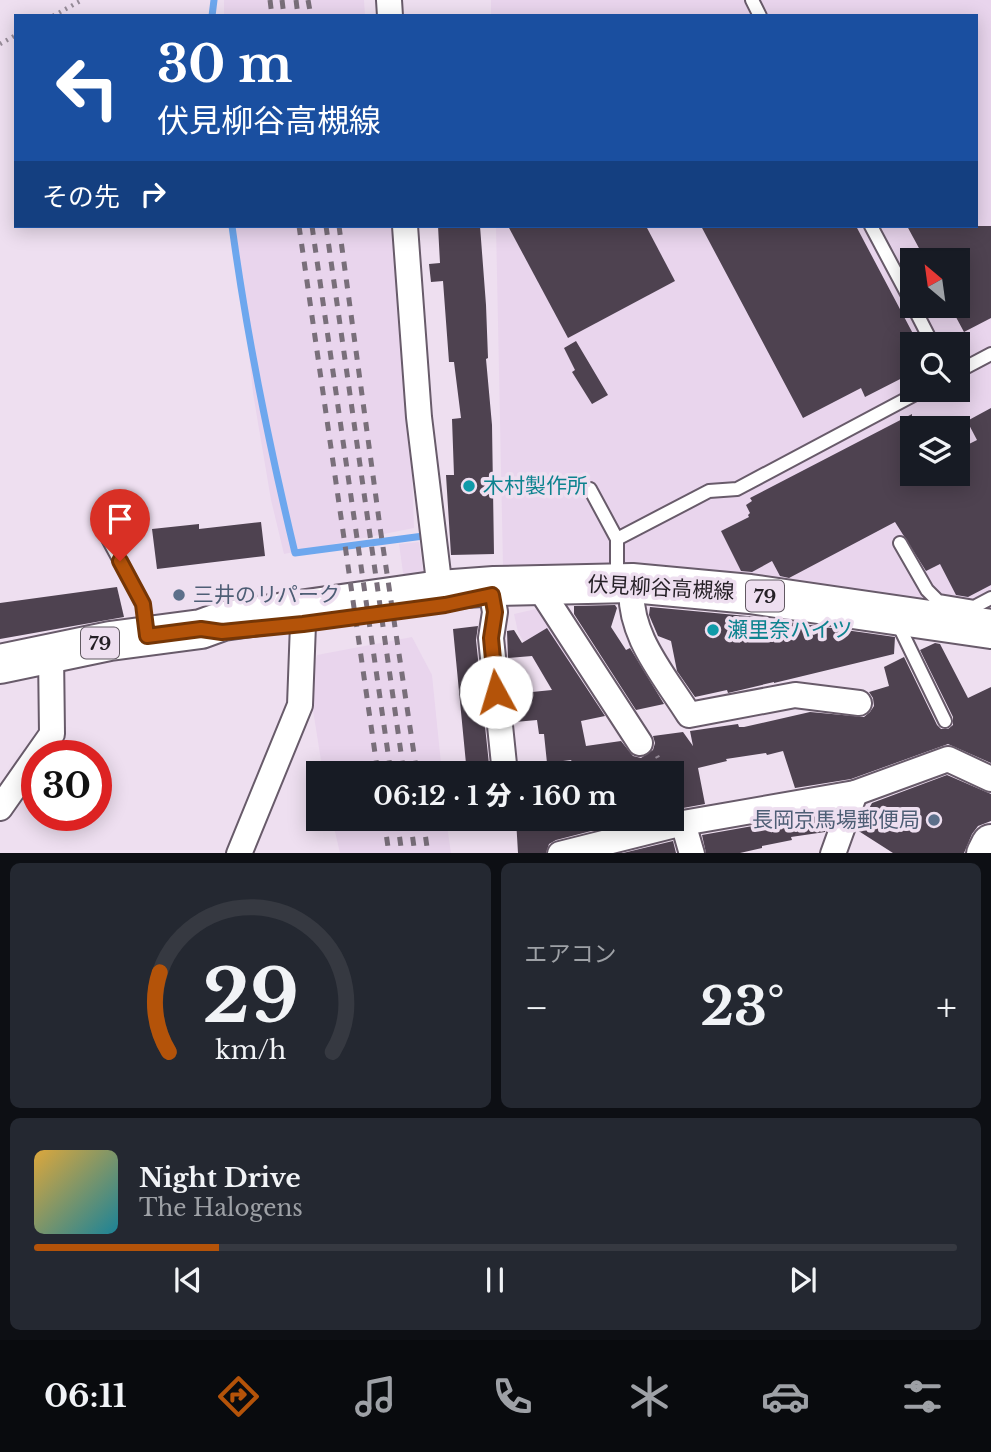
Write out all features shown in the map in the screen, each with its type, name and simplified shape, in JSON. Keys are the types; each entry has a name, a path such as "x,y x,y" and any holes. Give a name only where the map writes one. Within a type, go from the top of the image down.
{"main road":[{"name":"伏見柳谷高槻線","path":"0,664 147,636 201,629 223,621 440,590 494,586 624,583 750,594 991,629"},
{"name":"伏見柳谷高槻線","path":"201,629 222,632 303,624 445,605 538,586"}],"street":[{"path":"405,228 419,417 440,590"},
{"path":"624,583 640,639 689,715 795,695 859,703"},
{"path":"538,586 640,743"},
{"path":"492,595 495,612 491,638 504,761"},
{"path":"239,853 300,705 303,624"},
{"path":"0,808 52,734 51,653"},
{"path":"684,823 855,793 948,758 991,779"},
{"path":"832,853 855,793"},
{"path":"684,826 692,853"},
{"path":"560,853 650,831"}],"lane":[{"path":"872,228 900,282"},
{"path":"970,365 991,354"},
{"path":"617,539 709,491 737,489 900,402"},
{"path":"590,489 617,539 624,583"},
{"path":"108,539 143,604 147,636"},
{"path":"900,543 927,590 938,601 974,607 991,598"},
{"path":"894,616 945,721"}],"path":[{"path":"56,14 82,0"}],"shaded area":[{"path":"224,0 364,0 365,14 224,14"},
{"path":"491,0 991,0 991,613 619,567 503,566 496,228 978,228 978,14 491,14"},
{"path":"236,228 391,228 408,364 414,528 284,554 271,500 253,393"},
{"path":"419,542 424,578 405,587 399,544"},
{"path":"536,609 544,613 581,662 547,682 518,632 514,614"},
{"path":"412,637 432,675 441,761 321,761 309,685 317,655"},
{"path":"335,831 448,831 451,853 340,853"}],"building":[{"path":"991,226 991,318 964,332 956,318 970,318 970,248 919,248 908,228"},
{"path":"438,228 480,228 492,425 494,554 451,555 446,475 454,475 452,419 461,418 454,362 449,362 443,281 431,282 429,264 440,263"},
{"path":"509,228 647,228 675,281 568,338"},
{"path":"702,228 857,228 900,309 900,318 905,318 912,332 900,332 900,379 865,397 861,388 803,418"},
{"path":"576,341 608,395 592,404 572,372 575,370 564,348"},
{"path":"991,408 991,585 968,597 956,595 940,564 926,571 895,522 789,578 780,576 772,561 752,572 741,571 721,531 749,517 746,505 752,501 750,498 900,420 900,486 970,486 970,444 977,440 970,427 970,419"},
{"path":"261,522 265,556 157,569 152,529 199,524 199,529"},
{"path":"117,587 124,617 0,639 0,603"},
{"path":"615,605 617,608 611,627 626,650 630,648 664,704 636,710 574,614 574,606"},
{"path":"650,607 747,616 895,637 894,654 728,693 727,690 695,697 677,671 671,641 658,636 649,615"},
{"path":"478,626 476,640 489,761 466,761 453,629"},
{"path":"547,628 605,716 581,721 586,746 621,741 633,756 641,758 653,750 653,736 683,732 693,746 690,731 738,724 739,727 744,727 810,712 864,717 874,706 869,692 889,686 884,667 904,657 937,725 941,729 948,729 953,725 953,717 920,650 935,643 940,644 968,698 991,687 991,763 948,744 851,779 795,788 783,751 767,755 766,753 726,759 727,761 698,768 705,804 684,808 684,761 547,761 544,734 539,734 537,720 515,722 512,694 552,690 532,656 508,658 507,631 514,630 522,643"},
{"path":"947,775 991,794 991,821 978,826 964,853 893,853 857,830 872,803"},
{"path":"832,812 825,832 791,837 792,840 740,853 706,853 702,835"},
{"path":"517,831 591,831 556,840 549,844 546,853 518,853"},
{"path":"673,841 676,853 623,853"}],"waterway":[{"path":"212,14 214,0"},
{"path":"232,228 259,391 295,553 431,535"}],"railway":[{"path":"270,0 272,14"},
{"path":"282,0 284,14"},
{"path":"296,0 298,14"},
{"path":"308,0 311,14"},
{"path":"299,228 376,761"},
{"path":"312,228 389,761"},
{"path":"326,228 402,761"},
{"path":"339,228 415,761"},
{"path":"386,831 389,853"},
{"path":"399,831 402,853"},
{"path":"412,831 415,853"},
{"path":"425,831 428,853"}],"place":[{"name":"木村製作所","path":"469,486"},
{"name":"三井のリパーク","path":"179,595"},
{"name":"瀬里奈ハイツ","path":"713,630"},
{"name":"長岡京馬場郵便局","path":"934,820"}],"route":[{"path":"120,561 143,604 147,636 201,629 222,632 303,624 445,605 492,595 495,612 491,638 496,692"}]}
